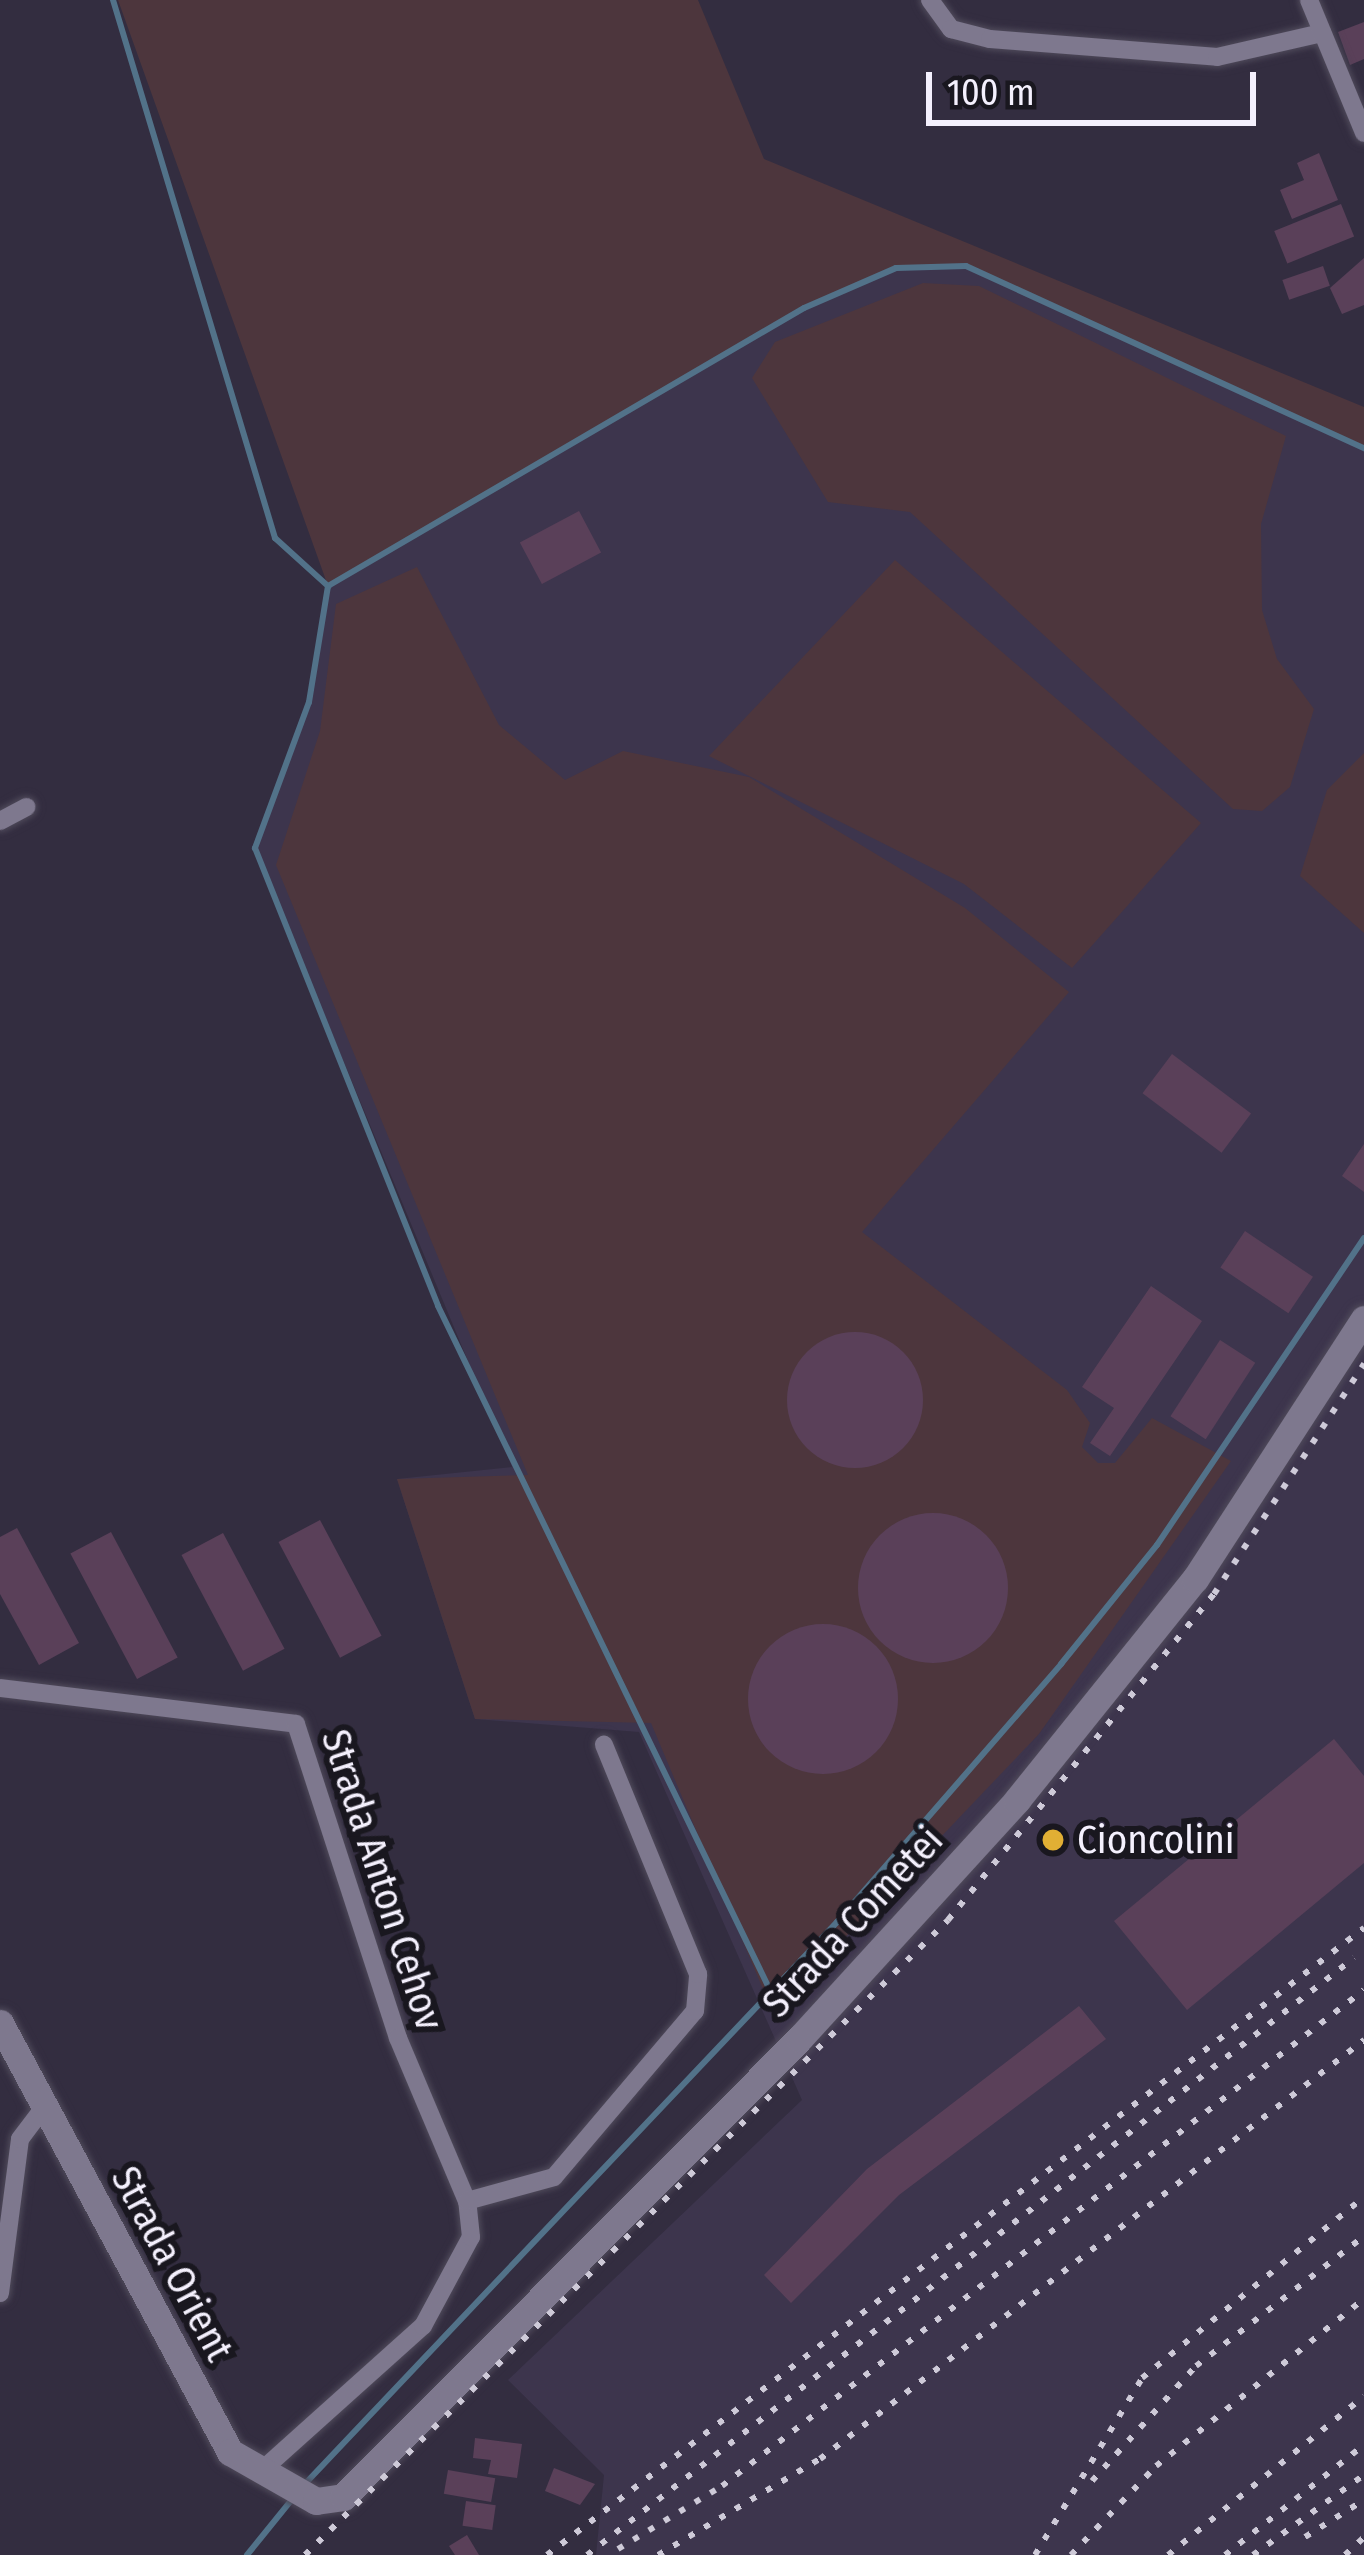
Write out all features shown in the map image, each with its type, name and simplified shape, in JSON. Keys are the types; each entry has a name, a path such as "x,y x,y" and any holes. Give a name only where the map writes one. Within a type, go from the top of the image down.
{"street":[{"path":"930,0 951,29 990,39 1217,57 1322,33"},
{"path":"1309,0 1364,134"},
{"path":"0,820 26,808"},
{"name":"Strada Cometei","path":"316,2501 343,2497 909,1923 1195,1579 1364,1319"},
{"name":"Strada Anton Cehov","path":"0,1688 296,1724 398,2038 467,2201"},
{"path":"264,2479 423,2326 471,2237 467,2201 554,2176 694,2011 698,1974 604,1745"},
{"name":"Strada Orient","path":"0,2023 223,2443 264,2479 316,2501"},
{"path":"0,2293 20,2139 44,2107"}],"shaded area":[{"path":"118,0 698,0 764,159 1364,407 1364,448 966,267 897,268 804,308 328,586"},
{"path":"966,266 1364,448 1364,2555 596,2555 604,2475 508,2380 802,2100 639,1732 475,1719 397,1479 512,1467 255,848 309,702 328,586 804,308 896,268"},
{"path":"923,283 979,286 1286,436 1261,524 1262,610 1277,659 1314,709 1290,787 1262,811 1233,809 910,512 828,502 752,378 775,342"},
{"path":"895,560 1201,823 1072,968 964,884 709,756"},
{"path":"417,567 499,725 565,780 623,751 749,777 965,908 1069,992 862,1232 1067,1390 1090,1423 1082,1447 1098,1463 1115,1463 1152,1418 1231,1461 1039,1734 773,2013 651,1723 475,1719 397,1479 528,1475 276,865 320,731 336,604"},
{"path":"1364,753 1364,933 1300,876 1327,790"}],"building":[{"path":"1364,22 1364,59 1350,65 1338,32"},
{"path":"1319,153 1338,200 1292,219 1280,190 1304,180 1297,163"},
{"path":"1341,204 1354,236 1287,263 1274,231"},
{"path":"1364,258 1364,305 1342,314 1330,288"},
{"path":"1323,266 1330,286 1289,300 1282,280"},
{"path":"579,511 601,552 542,584 520,542"},
{"path":"1172,1054 1251,1114 1222,1153 1143,1093"},
{"path":"1364,1144 1364,1192 1342,1176"},
{"path":"1245,1231 1313,1277 1288,1313 1220,1267"},
{"path":"1151,1286 1202,1321 1110,1456 1090,1443 1114,1408 1082,1387"},
{"path":"855,1332 881,1337 903,1352 918,1374 923,1400 918,1426 903,1448 881,1463 855,1468 829,1463 807,1448 792,1426 787,1400 792,1374 807,1352 829,1337"},
{"path":"1220,1340 1255,1363 1206,1439 1170,1416"},
{"path":"933,1513 962,1518 986,1535 1003,1559 1008,1588 1003,1617 986,1641 962,1658 933,1663 904,1658 880,1641 863,1617 858,1588 863,1559 880,1535 904,1518"},
{"path":"320,1520 382,1636 340,1658 279,1542"},
{"path":"17,1528 79,1643 39,1665 0,1594 0,1537"},
{"path":"111,1532 178,1657 137,1679 70,1554"},
{"path":"223,1533 285,1649 243,1671 182,1555"},
{"path":"823,1624 852,1629 876,1646 893,1670 898,1699 893,1728 876,1752 852,1769 823,1774 794,1769 770,1752 753,1728 748,1699 753,1670 770,1646 794,1629"},
{"path":"1334,1739 1364,1776 1364,1863 1187,2010 1114,1921"},
{"path":"1079,2006 1106,2039 899,2195 791,2303 764,2275 867,2169"},
{"path":"475,2438 522,2444 517,2478 488,2474 491,2460 473,2458"},
{"path":"554,2468 595,2484 580,2505 545,2491"},
{"path":"448,2470 495,2478 491,2502 444,2494"},
{"path":"466,2501 496,2505 492,2530 463,2526"},
{"path":"467,2535 479,2555 455,2555 449,2546"}],"waterway":[{"path":"113,0 275,538 328,586 804,308 896,268 966,266 1364,448"},
{"path":"328,586 309,702 255,848 438,1306 770,1990"},
{"path":"302,2487 837,1922 1061,1664 1157,1545 1364,1238"},
{"path":"247,2555 294,2497"}],"railway":[{"path":"305,2555 948,1920 1214,1594 1364,1364"},
{"path":"547,2555 1364,1928"},
{"path":"587,2555 1354,1958"},
{"path":"618,2549 722,2486 1364,1990"},
{"path":"658,2555 820,2459 1364,2040"},
{"path":"1035,2555 1142,2378 1364,2197"},
{"path":"1092,2481 1196,2366 1364,2236"},
{"path":"1071,2555 1156,2466 1364,2299"},
{"path":"1168,2555 1364,2396"},
{"path":"1225,2555 1364,2445"},
{"path":"1253,2555 1364,2475"},
{"path":"1305,2537 1364,2500"},
{"path":"1345,2555 1364,2537"}],"place":[{"name":"Cioncolini","path":"1053,1840"}]}
